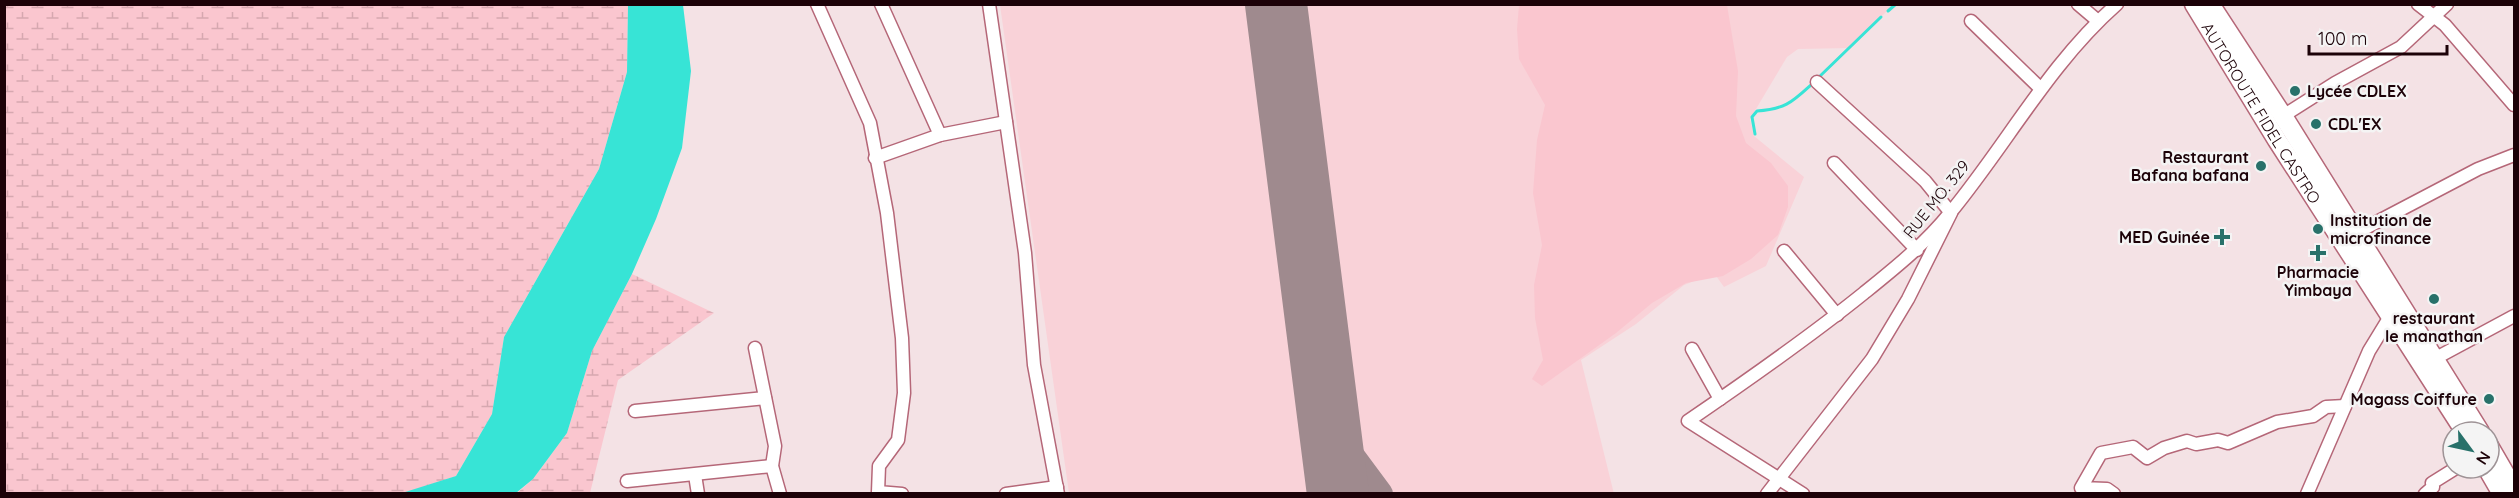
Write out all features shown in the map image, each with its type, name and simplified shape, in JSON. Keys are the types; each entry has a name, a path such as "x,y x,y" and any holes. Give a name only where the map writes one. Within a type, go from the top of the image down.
{"highway":[{"name":"AUTOROUTE FIDEL CASTRO","path":"2194,4 2277,140 2457,420"},
{"name":"AUTOROUTE FIDEL CASTRO","path":"2210,4 2436,358 2473,420"},
{"path":"2501,467 2514,489"},
{"path":"2494,480 2502,494"}],"street":[{"path":"816,4 870,123 887,213 902,338 904,393 898,441 879,466 878,492 903,494"},
{"path":"881,4 940,135"},
{"path":"989,4 1025,253 1034,365 1058,490 1006,494"},
{"path":"2078,4 2098,21"},
{"name":"RUE MO. 329","path":"1778,478 1688,421 1809,337 1917,250 1951,213 2040,88 2098,21 2117,4"},
{"path":"2418,4 2445,25 2514,105"},
{"path":"2283,116 2335,83 2401,47 2447,4"},
{"path":"1971,21 2040,88"},
{"path":"1767,494 1872,359 1908,299 1951,213 1925,181 1817,82"},
{"path":"875,158 940,135 1006,122"},
{"path":"2356,233 2478,169 2514,155"},
{"path":"1834,163 1917,250"},
{"path":"1784,251 1837,315"},
{"path":"2307,494 2369,351 2391,315"},
{"path":"2436,358 2514,316"},
{"path":"755,348 776,446 772,466 780,494"},
{"path":"1692,349 1720,399"},
{"path":"635,411 765,398"},
{"path":"2114,494 2107,489 2081,488 2101,453 2133,447 2147,458 2164,448 2187,441 2196,444 2218,440 2228,443 2277,422 2313,416 2326,407 2345,406"},
{"path":"627,481 772,466"},
{"path":"695,475 698,494"},
{"path":"2425,494 2433,488 2432,483 2441,477"},
{"path":"1778,478 1803,494"}],"shaded area":[{"path":"1000,5 1893,5 1850,48 1798,49 1787,57 1750,119 1754,136 1804,177 1766,266 1724,287 1714,273 1684,285 1636,324 1581,360 1614,494 1069,493"}],"green space":[{"path":"4,5 628,5 627,72 599,169 504,337 492,414 456,476 402,494 5,493"},
{"path":"1519,5 1727,5 1738,71 1736,116 1746,143 1771,163 1788,186 1788,207 1778,235 1751,259 1723,276 1686,283 1652,303 1616,333 1542,386 1532,379 1543,360 1535,318 1534,285 1542,245 1533,193 1537,140 1545,105 1519,59 1517,29"},
{"path":"632,274 714,313 618,380 590,493 516,494 533,479 567,433 592,351"}],"water":[{"path":"628,5 683,5 691,71 682,148 656,219 632,274 592,351 567,433 533,479 516,493 402,493 456,476 492,414 504,337 599,169 627,72"}],"waterway":[{"path":"1888,11 1896,4"},
{"path":"1818,78 1881,17"},
{"path":"1755,134 1752,117 1757,111 1782,106 1813,83"}],"taxiway":[{"path":"1328,412 1337,436 1380,494"}],"runway":[{"path":"1276,4 1338,494"}],"place":[{"name":"Lycée CDLEX","path":"2295,91"},
{"name":"CDL'EX","path":"2316,124"},
{"name":"Restaurant Bafana bafana","path":"2261,166"},
{"name":"Institution de microfinance","path":"2318,229"},
{"name":"MED Guinée","path":"2222,237"},
{"name":"Pharmacie Yimbaya","path":"2318,253"},
{"name":"restaurant le manathan","path":"2434,299"},
{"name":"Magass Coiffure","path":"2489,399"}]}
